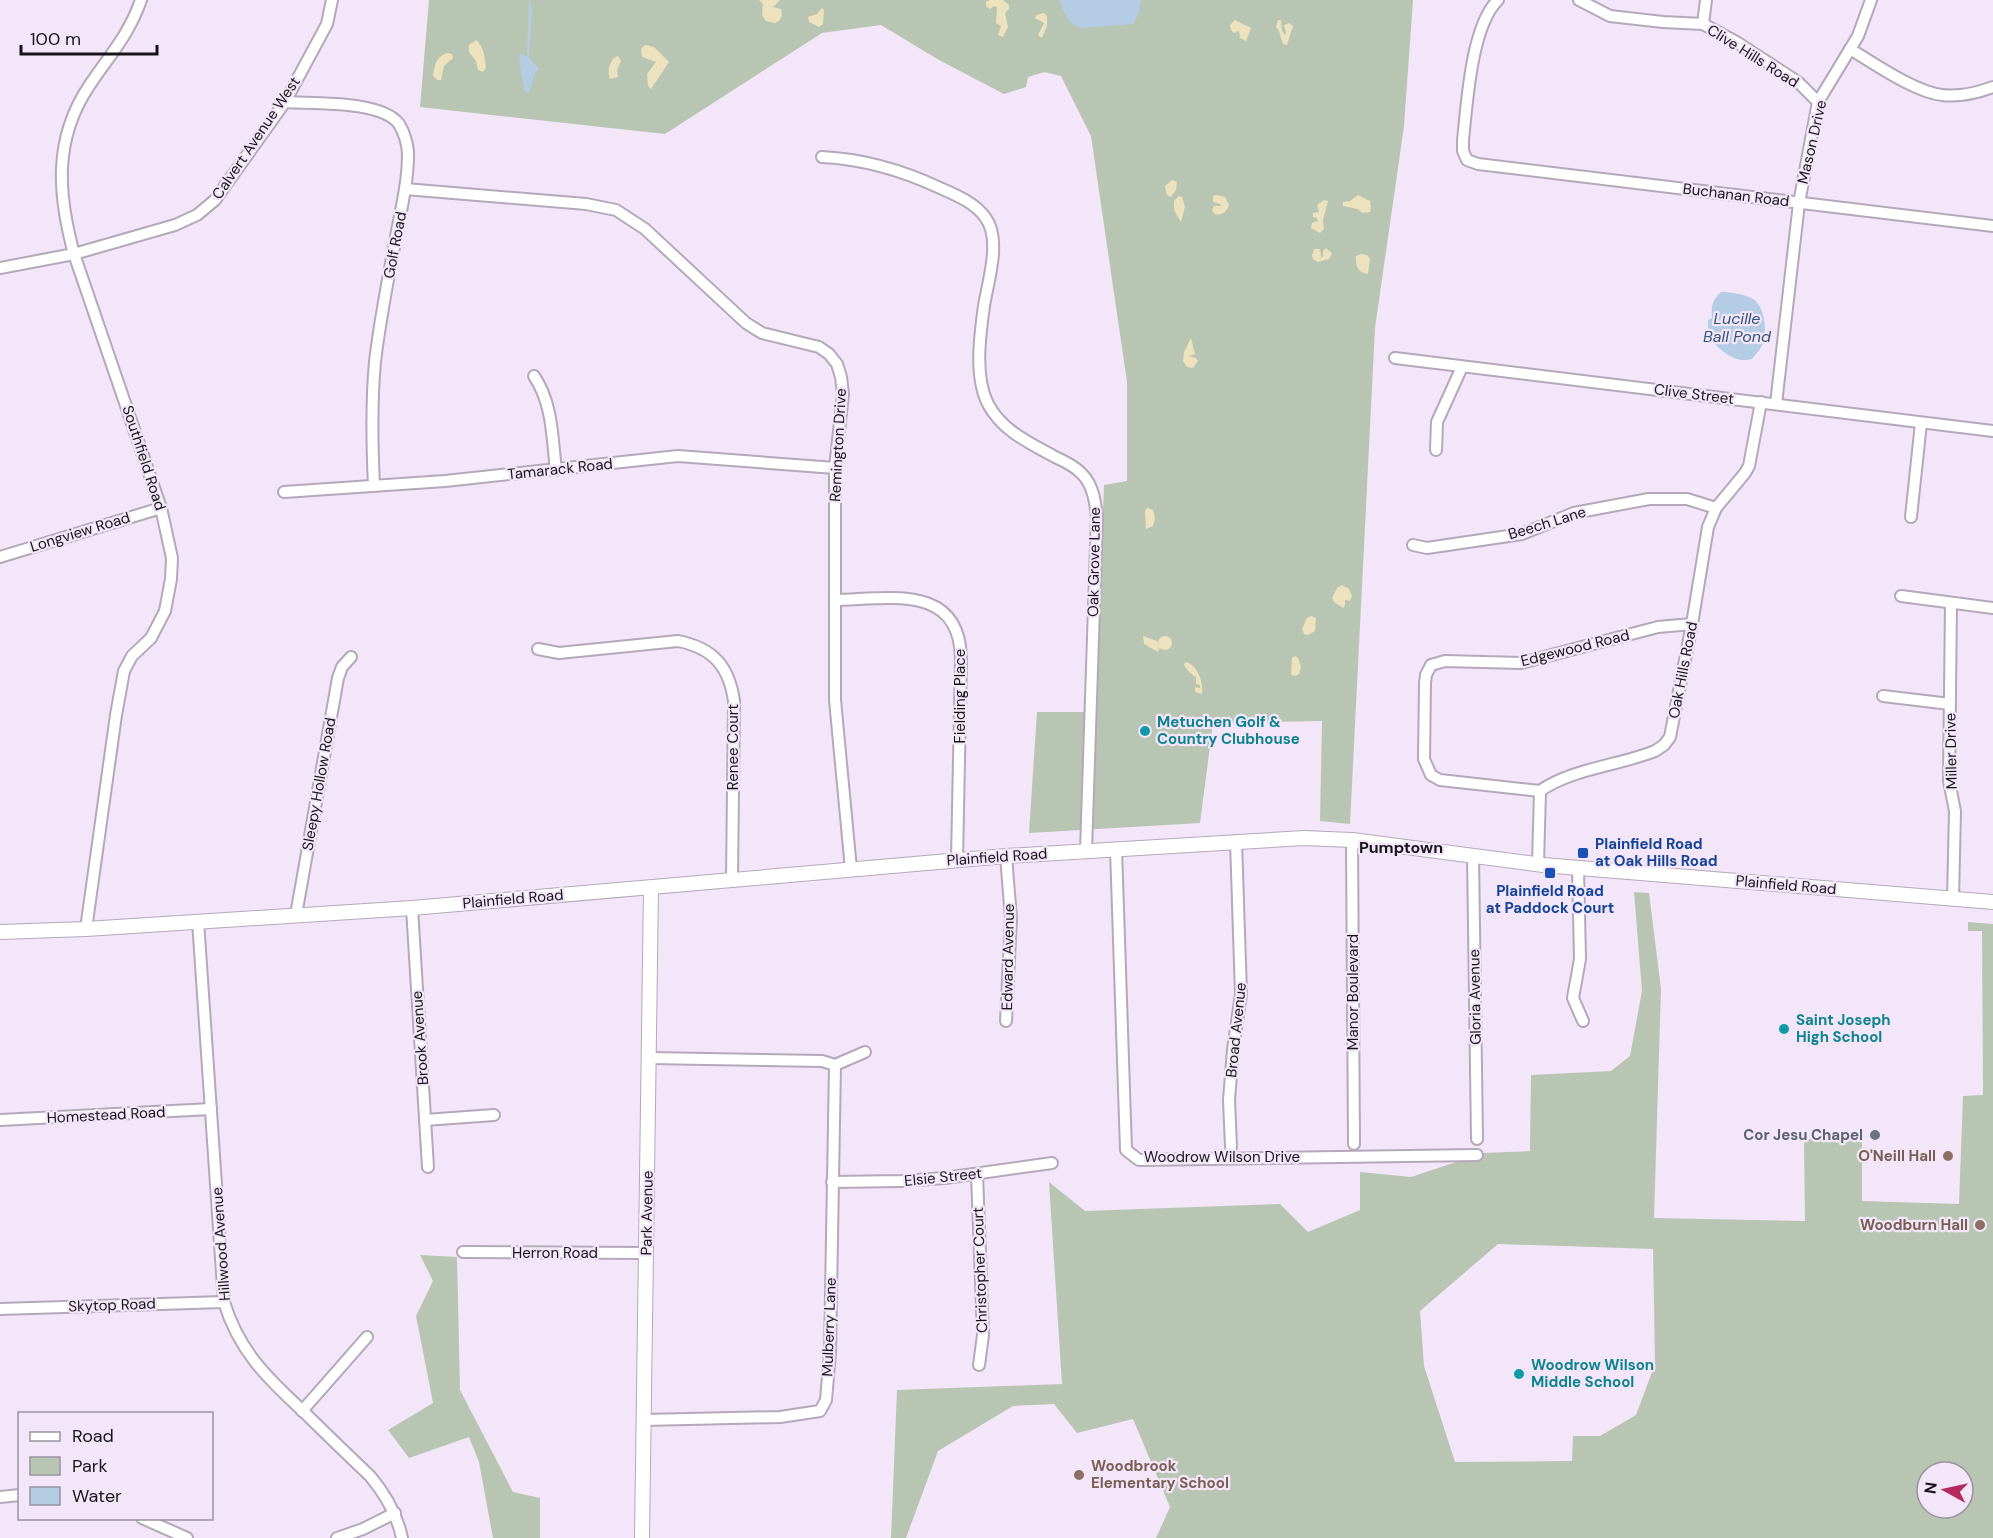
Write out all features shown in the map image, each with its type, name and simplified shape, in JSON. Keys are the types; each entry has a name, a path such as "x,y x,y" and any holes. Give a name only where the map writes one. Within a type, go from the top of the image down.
{"street":[{"name":"Southfield Road","path":"86,928 124,671 132,656 151,638 165,611 172,558 161,508 74,254 64,216 61,184 64,152 76,107 131,26 141,0"},
{"name":"Calvert Avenue West","path":"0,268 74,254 175,225 197,215 216,200 285,102 327,24 332,0"},
{"name":"Buchanan Road","path":"1498,0 1482,27 1475,54 1463,151 1467,160 1478,164 1993,226"},
{"name":"Clive Hills Road","path":"1579,0 1610,16 1703,24 1738,43 1798,82 1818,102"},
{"path":"1703,24 1706,0"},
{"name":"Mason Drive","path":"1776,404 1799,203 1818,102 1863,25 1871,0"},
{"path":"1850,49 1918,88 1942,95 1967,95 1993,87"},
{"name":"Golf Road","path":"285,102 370,108 386,114 398,123 408,152 405,189 375,362 372,437 374,486"},
{"name":"Oak Grove Lane","path":"822,156 844,158 925,181 967,202 987,219 993,236 993,245 980,356 983,391 1003,425 1083,474 1095,497 1097,516 1086,851"},
{"name":"Remington Drive","path":"405,189 601,206 616,210 631,218 658,240 746,323 762,333 819,347 837,364 843,394 835,468 835,700 851,869"},
{"name":"Clive Street","path":"1395,358 1993,431"},
{"path":"1436,450 1437,422 1462,367"},
{"path":"534,376 544,391 548,404 556,470"},
{"name":"Oak Hills Road","path":"1540,791 1564,778 1645,755 1664,745 1670,737 1708,527 1716,508 1749,466 1761,402"},
{"path":"1911,517 1922,423"},
{"name":"Tamarack Road","path":"284,492 556,470 678,456 835,468"},
{"name":"Beech Lane","path":"1413,545 1427,548 1522,534 1574,513 1649,499 1687,500 1716,508"},
{"name":"Longview Road","path":"0,557 161,508"},
{"path":"1901,596 1993,608"},
{"name":"Fielding Place","path":"835,600 901,598 922,600 946,615 959,634 961,659 957,860"},
{"name":"Miller Drive","path":"1952,604 1949,781 1955,812 1953,899"},
{"name":"Edgewood Road","path":"1540,791 1440,780 1431,775 1426,765 1424,748 1425,683 1431,665 1445,661 1521,663 1652,629 1692,624"},
{"name":"Renee Court","path":"538,648 559,653 678,641 704,651 723,666 729,675 734,701 732,879"},
{"name":"Sleepy Hollow Road","path":"296,915 338,678 342,667 351,657"},
{"path":"1884,696 1950,704"},
{"path":"1538,864 1540,791"},
{"name":"Plainfield Road","path":"0,932 412,909 1006,856 1304,838 1352,840 1578,868 1993,902"},
{"name":"Manor Boulevard","path":"1352,840 1354,1144"},
{"name":"Broad Avenue","path":"1231,1147 1229,1100 1241,994 1236,842"},
{"name":"Woodrow Wilson Drive","path":"1116,849 1126,1150 1139,1160 1477,1155"},
{"name":"Gloria Avenue","path":"1473,855 1477,1139"},
{"name":"Edward Avenue","path":"1006,856 1011,918 1006,1022"},
{"path":"1578,868 1580,959 1574,998 1582,1021"},
{"name":"Park Avenue","path":"642,1538 651,888"},
{"name":"Brook Avenue","path":"412,909 428,1167"},
{"name":"Hillwood Avenue","path":"198,921 224,1302 236,1333 262,1372 370,1476 395,1513 402,1538"},
{"path":"649,1058 822,1061 835,1065 865,1052"},
{"name":"Mulberry Lane","path":"644,1420 780,1417 820,1411 826,1400 830,1353 835,1065"},
{"name":"Homestead Road","path":"0,1120 211,1109"},
{"path":"425,1120 494,1115"},
{"name":"Elsie Street","path":"832,1182 901,1181 977,1174 1052,1163"},
{"name":"Christopher Court","path":"977,1174 983,1335 979,1365"},
{"name":"Herron Road","path":"464,1252 647,1253"},
{"name":"Skytop Road","path":"0,1308 224,1302"},
{"path":"302,1411 367,1337"},
{"path":"0,1497 18,1495"},
{"path":"337,1538 363,1529 395,1513"},
{"path":"146,1520 187,1538"}],"green space":[{"path":"429,0 1413,0 1404,126 1375,328 1350,824 1320,821 1322,721 1213,723 1200,823 1029,833 1037,712 1096,712 1104,485 1127,481 1127,382 1091,136 1061,76 1044,72 1028,77 1026,87 1004,94 939,60 881,25 822,33 665,134 420,107"},
{"path":"1634,892 1649,893 1661,989 1654,1218 1805,1221 1804,1139 1862,1140 1862,1201 1959,1204 1963,1096 1983,1095 1982,931 1968,931 1968,922 1993,924 1993,1538 1156,1538 1170,1507 1133,1419 1077,1433 1054,1404 1013,1406 938,1451 906,1538 891,1538 897,1390 1062,1384 1049,1182 1085,1211 1280,1204 1308,1232 1360,1210 1360,1172 1411,1177 1483,1153 1530,1151 1531,1075 1611,1071 1630,1056 1642,991","holes":["1498,1244 1653,1249 1655,1364 1636,1415 1600,1436 1573,1436 1572,1461 1455,1462 1424,1366 1420,1311"]},
{"path":"420,1255 457,1257 460,1390 513,1492 540,1498 540,1538 493,1538 479,1462 469,1437 409,1458 388,1430 433,1403 416,1316 433,1281"}],"sand":[{"path":"759,0 780,0 773,7 781,9 782,16 779,21 775,23 766,21 762,15 763,4"},
{"path":"1003,0 1009,5 1005,13 1008,27 1003,37 998,35 1001,26 996,23 997,7 990,9 986,6 986,2"},
{"path":"822,8 824,10 823,24 819,27 809,22 808,17 817,14"},
{"path":"1044,13 1047,16 1047,26 1042,38 1038,35 1044,23 1035,18"},
{"path":"1235,20 1251,28 1246,41 1240,38 1239,31 1234,33 1231,30 1230,25"},
{"path":"1278,20 1281,20 1282,31 1285,35 1284,25 1289,23 1293,26 1287,45 1283,44 1276,27"},
{"path":"476,40 485,57 486,68 483,72 478,70 476,61 469,52 469,45"},
{"path":"645,45 654,47 669,62 651,89 648,86 647,74 656,62 642,57 641,49"},
{"path":"446,53 452,54 453,58 444,66 441,80 437,80 433,75 435,65 438,59"},
{"path":"618,56 621,61 617,70 618,77 610,79 610,65"},
{"path":"1172,180 1177,182 1176,190 1171,197 1167,195 1165,186"},
{"path":"1358,195 1370,201 1370,212 1362,213 1358,209 1343,206 1343,202 1350,201"},
{"path":"1179,196 1182,197 1185,207 1181,222 1174,210 1174,201"},
{"path":"1213,196 1225,197 1229,205 1221,214 1214,214 1212,209 1214,206 1221,206 1213,202"},
{"path":"1324,200 1328,201 1323,220 1324,229 1320,233 1311,228 1312,223 1318,221 1313,217 1313,213 1319,212 1317,205"},
{"path":"1326,248 1332,253 1329,259 1318,262 1313,259 1314,249 1320,249 1321,257 1323,257 1323,251"},
{"path":"1367,255 1370,259 1368,274 1360,271 1357,266 1356,256"},
{"path":"1191,338 1195,354 1189,356 1198,361 1193,368 1187,367 1183,361 1184,352"},
{"path":"1147,508 1153,510 1155,518 1153,526 1146,529 1145,511"},
{"path":"1342,585 1349,589 1352,596 1350,601 1345,600 1343,608 1332,598 1337,588"},
{"path":"1311,616 1316,618 1315,631 1308,635 1304,634 1302,629 1307,618"},
{"path":"1143,636 1157,641 1160,647 1158,652 1144,644"},
{"path":"1165,636 1170,638 1172,643 1170,648 1165,650 1160,648 1158,643 1160,638"},
{"path":"1295,656 1301,667 1296,676 1291,675 1292,658"},
{"path":"1186,662 1199,675 1202,694 1195,692 1195,687 1200,688 1200,685 1196,684 1196,677 1186,668 1184,664"}],"water":[{"path":"529,0 532,8 529,58 539,69 527,93 520,65 520,53 527,57"},
{"path":"1059,0 1141,0 1139,13 1133,24 1083,28 1071,22"},
{"name":"Lucille Ball Pond","path":"1721,292 1749,297 1760,307 1765,326 1764,338 1761,347 1752,359 1733,358 1708,338 1708,320 1712,318 1713,304"}],"place":[{"name":"Metuchen Golf & Country Clubhouse","path":"1145,731"},
{"name":"Plainfield Road at Oak Hills Road","path":"1583,853"},
{"name":"Plainfield Road at Paddock Court","path":"1550,873"},
{"name":"Saint Joseph High School","path":"1784,1029"},
{"name":"Cor Jesu Chapel","path":"1875,1135"},
{"name":"O'Neill Hall","path":"1948,1156"},
{"name":"Woodburn Hall","path":"1980,1225"},
{"name":"Woodrow Wilson Middle School","path":"1519,1374"},
{"name":"Woodbrook Elementary School","path":"1079,1475"}],"district":[{"name":"Pumptown","path":"1401,847"}]}
